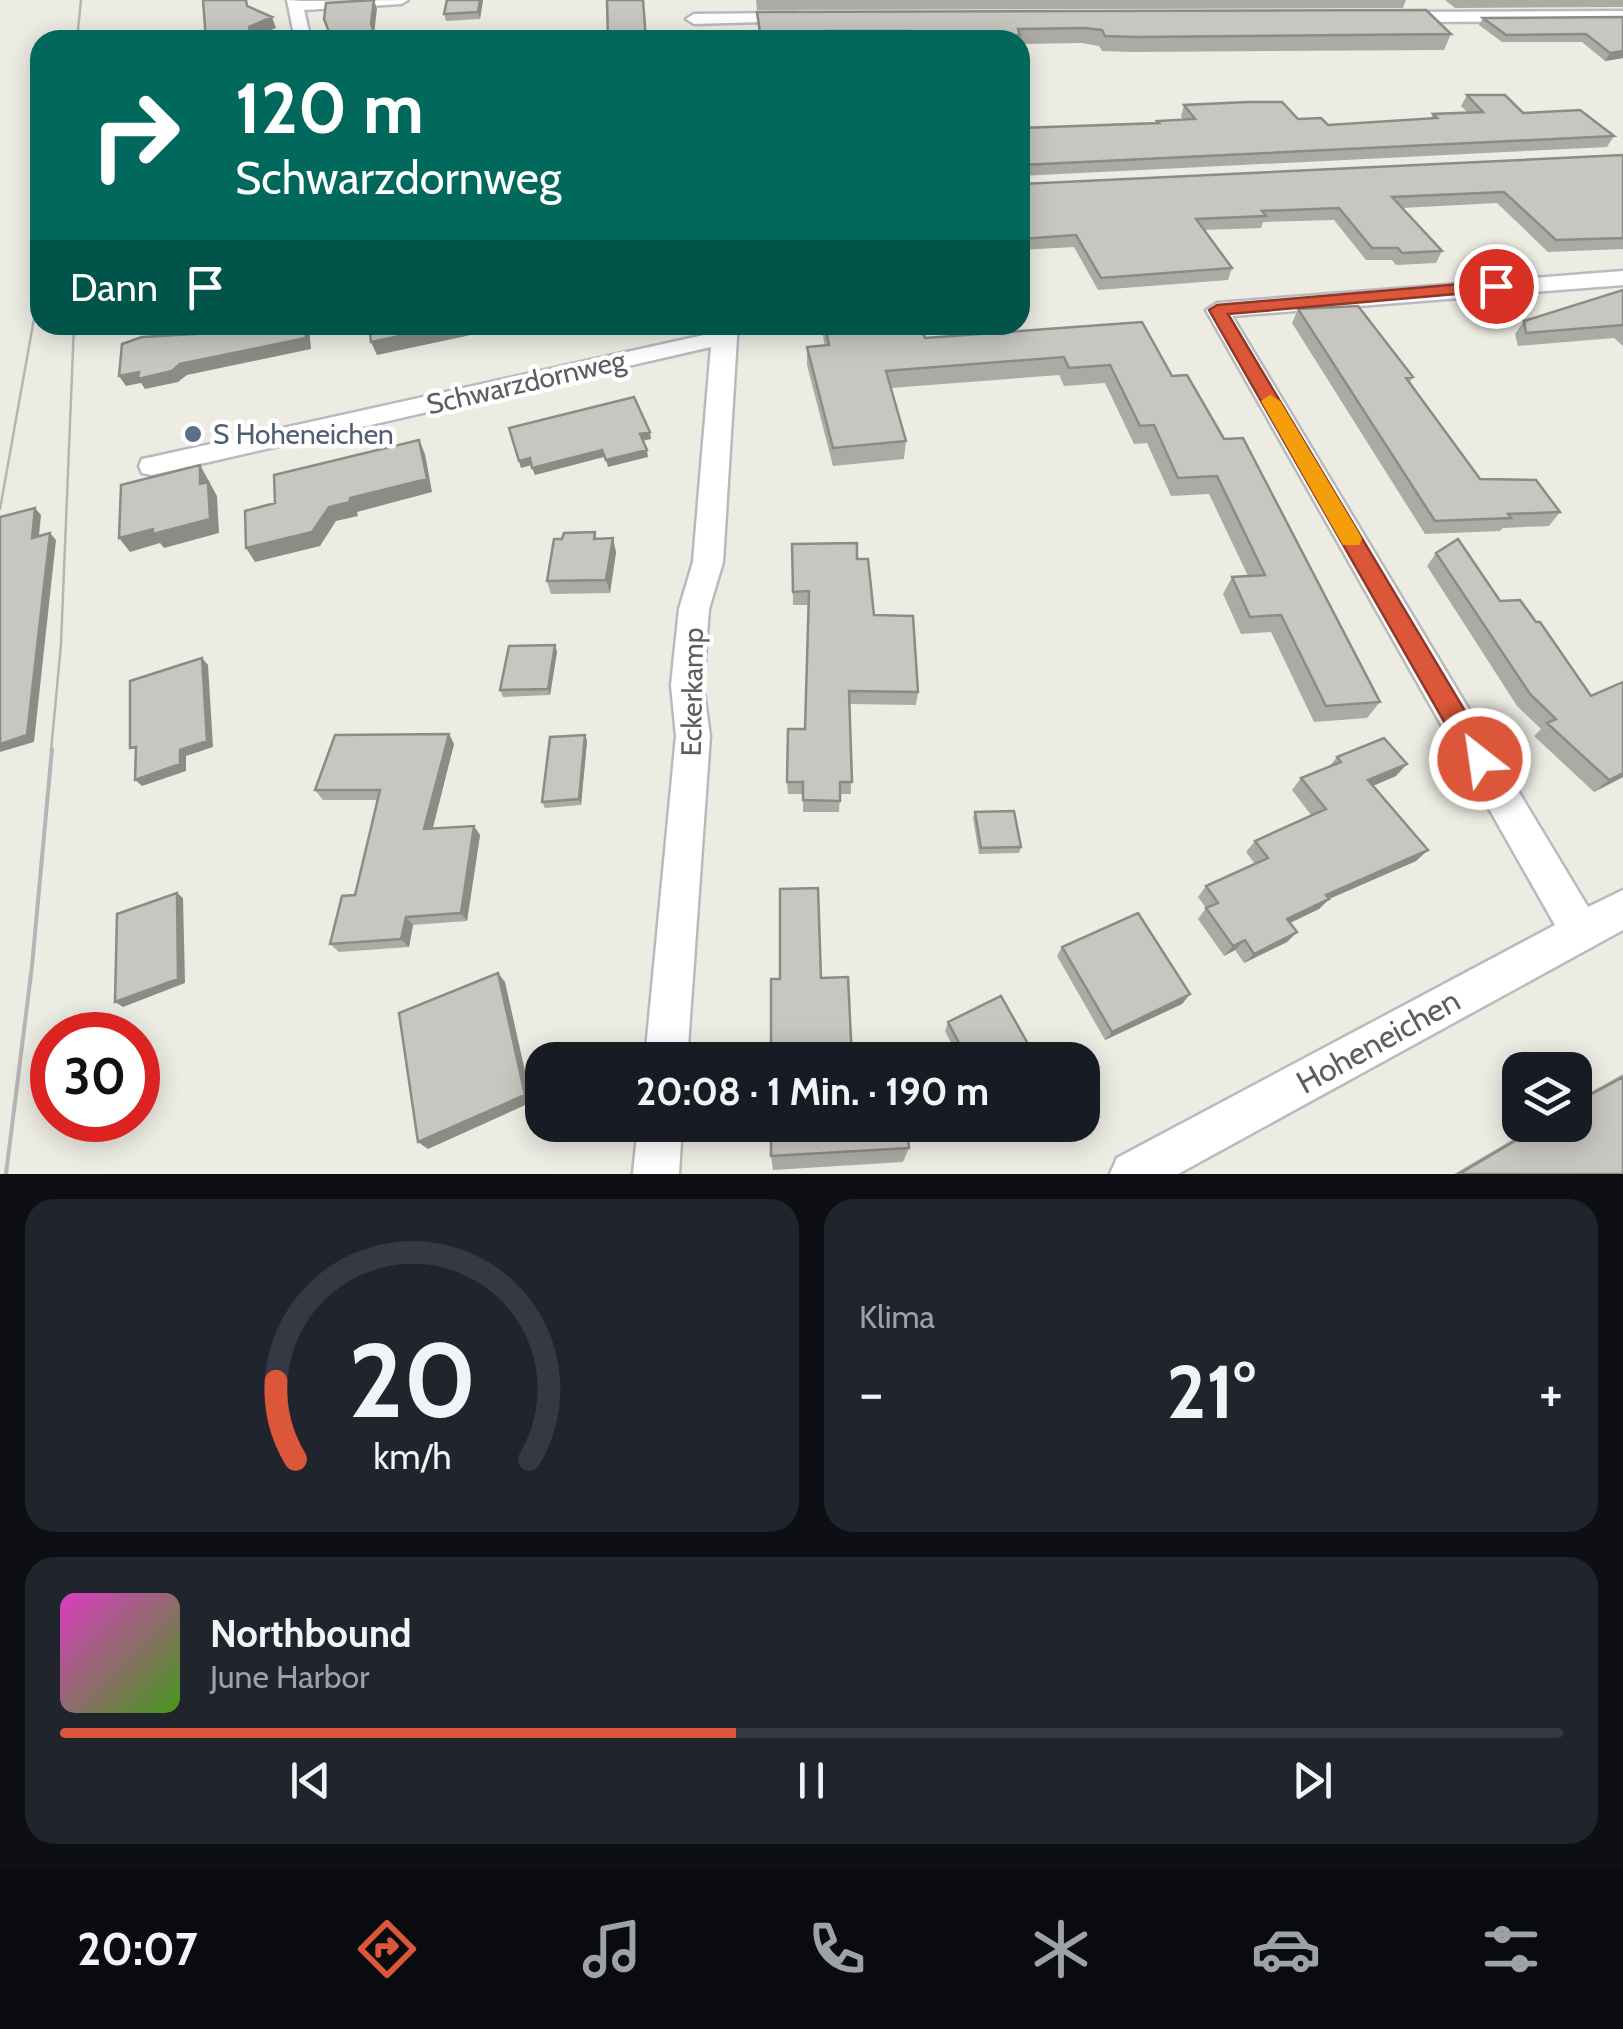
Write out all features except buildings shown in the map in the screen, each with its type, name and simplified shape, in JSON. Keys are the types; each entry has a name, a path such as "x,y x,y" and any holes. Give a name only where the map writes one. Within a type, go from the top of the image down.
{"street":[{"path":"302,30 295,3 401,0"},
{"path":"692,0 695,30"},
{"path":"1367,17 1623,16"},
{"path":"694,19 810,18"},
{"path":"1580,931 1217,310 1623,278"},
{"name":"Schwarzdornweg","path":"152,466 708,335"},
{"name":"Eckerkamp","path":"668,1042 694,736 687,686 694,610 708,562 725,335"},
{"name":"Hoheneichen","path":"1133,1174 1623,909"},
{"path":"656,1174 659,1142"}],"tram line":[{"path":"78,30 81,0"},
{"path":"0,509 31,335"},
{"path":"51,751 61,644 74,335"},
{"path":"6,1174 32,966 52,749"}],"slow traffic":[{"path":"1270,401 1351,539"}],"place":[{"name":"S Hoheneichen","path":"193,434"}],"route":[{"path":"1480,759 1217,310 1496,286"}]}
